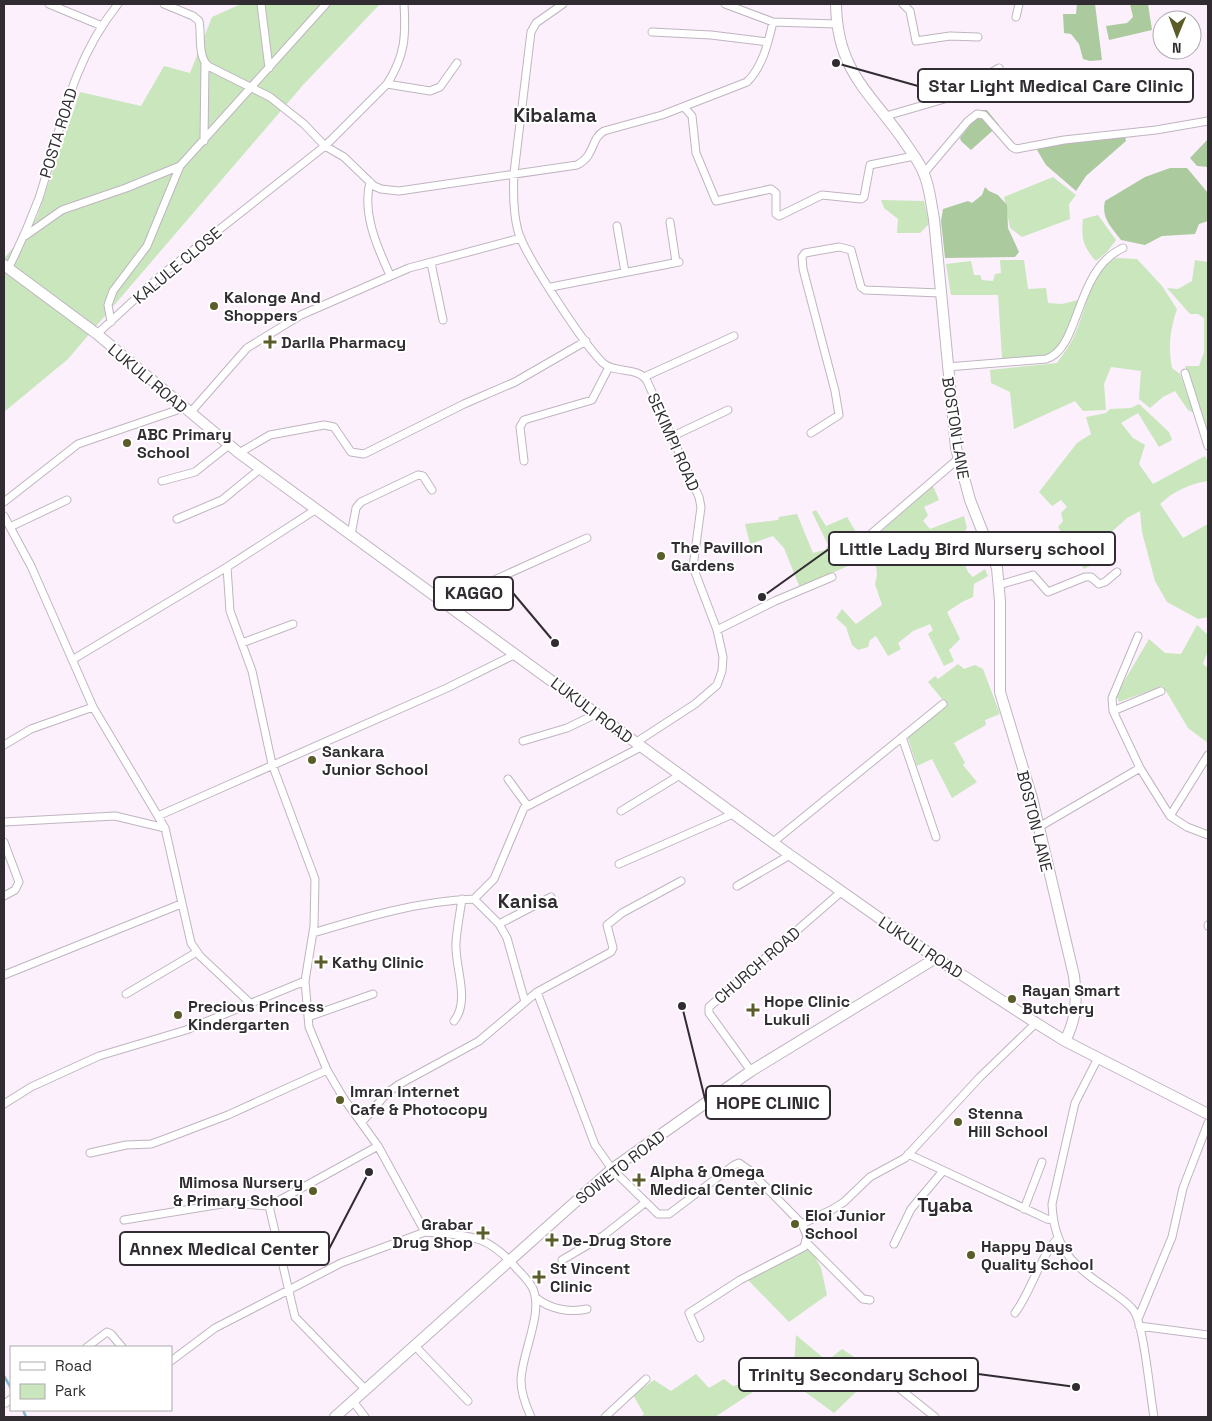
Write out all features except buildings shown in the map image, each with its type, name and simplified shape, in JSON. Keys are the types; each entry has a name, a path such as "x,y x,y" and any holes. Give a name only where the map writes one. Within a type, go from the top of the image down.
{"street":[{"path":"49,4 102,26"},
{"name":"POSTA ROAD","path":"6,267 24,236 39,197 78,68 102,26 118,4"},
{"path":"164,4 199,21 200,43 205,63 204,141"},
{"path":"261,4 269,68"},
{"path":"110,322 108,305 113,291 147,246 180,166 326,4"},
{"name":"KALULE CLOSE","path":"97,334 159,277 325,146 387,84 394,74 406,38 404,4"},
{"path":"524,461 520,427 524,420 592,400 609,367 586,341 550,287 520,238 515,219 514,173 532,32 536,24 563,4"},
{"path":"724,4 773,22 785,24 836,24"},
{"name":"BOSTON LANE","path":"836,4 836,24 842,51 854,76 886,116 924,173 934,219 947,367 958,459 970,500 997,568 999,585 1000,692 1039,827 1074,976 1075,1019 1064,1041"},
{"path":"903,4 910,12 916,41 950,36 978,37"},
{"path":"1016,17 1019,4"},
{"path":"205,63 252,88 287,110 325,146 344,157 370,182 381,189 399,191 434,188 514,173 577,165 588,158 598,135 604,131 662,115 747,82 756,71 768,42 773,22"},
{"path":"652,32 711,35 768,42"},
{"path":"387,84 430,91 440,87 457,64"},
{"path":"886,116 948,98 999,68"},
{"path":"684,107 692,116 696,153 716,201 772,190 776,193 776,214 779,216 822,195 861,199 864,197 870,165 914,156"},
{"path":"924,173 968,121 977,114 984,115 1012,147 1016,149 1064,140 1156,130 1208,121"},
{"path":"24,236 62,210 126,188 180,166"},
{"path":"370,182 367,195 371,223 378,250 390,275"},
{"path":"550,287 678,262 670,222"},
{"path":"617,226 625,272"},
{"path":"4,502 78,444 187,411 251,345 302,314 390,275 520,238"},
{"path":"811,432 839,415 835,391 803,269 802,257 805,253 839,247 851,250 862,288 865,290 940,293"},
{"path":"947,367 1046,359 1057,354 1065,343 1090,279 1112,253 1123,248"},
{"path":"431,263 443,320"},
{"name":"LUKULI ROAD","path":"6,267 97,334 238,453 841,892 936,958 1064,1041 1208,1114"},
{"path":"644,376 734,336"},
{"path":"238,453 270,434 324,425 334,427 351,452 364,454 464,404 515,382 586,341"},
{"name":"SEKIMPI ROAD","path":"527,805 638,745 695,704 717,685 723,665 717,630 693,567 701,507 699,497 644,376 609,367"},
{"path":"1185,373 1208,446"},
{"path":"671,437 728,410"},
{"path":"162,481 195,472 229,445"},
{"path":"864,540 958,459"},
{"path":"177,519 222,500 260,469"},
{"path":"351,536 356,508 362,502 418,475 423,476 432,490"},
{"path":"10,527 67,500"},
{"path":"72,660 227,567 315,510"},
{"path":"4,516 31,566 93,708 165,828 191,943 197,952 249,1002"},
{"path":"458,613 476,588 587,538"},
{"path":"227,567 230,611 254,676 272,764 315,879 312,933 305,980 310,1030 327,1070 344,1099 378,1146 425,1232"},
{"path":"999,585 1033,575 1048,592 1088,576 1099,584 1105,582 1116,572"},
{"path":"717,630 775,601 832,577"},
{"path":"242,643 293,624"},
{"path":"1138,636 1112,695 1113,711 1140,768 1170,816 1187,827 1208,835"},
{"path":"158,816 272,764 448,688 516,654"},
{"path":"1113,711 1161,691"},
{"path":"772,843 943,704"},
{"path":"4,745 32,729 93,708"},
{"path":"523,741 567,728 596,714"},
{"path":"902,737 936,837"},
{"path":"1170,816 1208,754"},
{"path":"1039,827 1140,768"},
{"path":"621,811 680,775"},
{"path":"312,933 383,912 441,901 474,899 494,879 524,808 527,805 508,779"},
{"path":"619,864 733,814"},
{"path":"4,822 115,816 165,828"},
{"path":"4,842 19,882 16,890 4,896"},
{"path":"737,886 790,856"},
{"path":"362,1122 387,1093 412,1076 479,1041 537,992 611,952 613,948 607,925 622,913 681,881"},
{"name":"CHURCH ROAD","path":"751,1071 710,1013 709,1007 841,892"},
{"path":"499,924 551,896"},
{"path":"454,1021 459,1015 461,1006 460,976 456,959 462,899"},
{"path":"474,899 499,924 507,938 525,1002"},
{"path":"4,975 181,904"},
{"path":"126,994 197,952"},
{"name":"SOWETO ROAD","path":"334,1417 612,1169 751,1071 936,958"},
{"path":"4,1104 32,1087 99,1056 174,1035 305,980"},
{"path":"537,992 595,1145 612,1169 658,1214 668,1214 734,1165 743,1164 802,1224 807,1243 863,1299 870,1300"},
{"path":"308,1017 373,994"},
{"path":"802,1224 838,1206 870,1177 908,1154 980,1077 1036,1023"},
{"path":"1098,1058 1075,1103 1052,1204 1053,1220 1058,1238 1074,1264 1132,1308 1138,1322 1154,1417"},
{"path":"90,1153 126,1145 151,1144 165,1140 228,1115 327,1070"},
{"path":"1138,1322 1172,1236 1183,1188 1208,1123"},
{"path":"124,1220 228,1203 269,1206 378,1146"},
{"path":"908,1154 1024,1209 1053,1220"},
{"path":"1024,1209 1042,1162"},
{"path":"894,1244 911,1209 943,1171"},
{"path":"562,1260 603,1236 646,1202"},
{"path":"269,1206 295,1317 365,1389"},
{"path":"172,1360 215,1328 341,1263 425,1232 475,1237 490,1243 510,1260 532,1287 536,1308 521,1381 525,1404 531,1417"},
{"path":"1015,1313 1035,1281 1050,1247 1058,1238"},
{"path":"700,1338 689,1313 740,1280 804,1247 807,1243"},
{"path":"535,1297 544,1304 554,1308 576,1312 587,1309"},
{"path":"1138,1322 1208,1335"},
{"path":"89,1346 107,1332 112,1334 121,1346"},
{"path":"414,1345 468,1401"},
{"path":"605,1417 646,1379"},
{"path":"890,1380 935,1417"},
{"path":"352,1400 365,1417"}],"green space":[{"path":"241,4 380,4 303,85 68,359 4,412 4,259 37,217 80,92 141,106 164,66 190,73 212,17"},
{"path":"1077,4 1095,4 1102,60 1090,61 1083,59 1079,44 1071,34 1064,33 1063,14 1076,14"},
{"path":"1130,4 1148,4 1152,30 1109,40 1106,26 1127,23 1133,17"},
{"path":"982,110 987,110 999,125 971,150 960,138"},
{"path":"1125,136 1126,141 1086,176 1076,191 1046,165 1037,150 1044,145"},
{"path":"1208,139 1208,167 1197,166 1190,158"},
{"path":"1170,168 1187,168 1208,193 1208,221 1199,224 1195,234 1162,236 1145,245 1121,240 1110,226 1106,217 1104,212 1105,201 1145,177"},
{"path":"1053,177 1076,195 1069,204 1070,219 1022,237 1010,228 1004,197"},
{"path":"985,187 998,195 1007,205 1008,228 1019,252 1015,257 945,258 941,221 943,209 968,201 972,203 982,195"},
{"path":"881,200 924,201 929,224 920,233 897,233 898,219 884,208"},
{"path":"1098,215 1116,240 1107,252 1096,261 1086,247 1082,226 1083,219"},
{"path":"1116,258 1137,259 1162,286 1177,309 1170,338 1172,368 1180,374 1194,413 1188,410 1175,391 1163,397 1150,408 1139,399 1141,371 1111,367 1104,384 1106,410 1083,411 1075,401 1014,429 1010,392 991,383 990,370 1057,363 1072,340 1089,293 1099,274 1106,265"},
{"path":"1000,260 1024,260 1028,289 1046,288 1048,303 1062,304 1078,300 1066,335 1062,344 1057,349 1042,356 1002,358 998,295 951,295 946,264 971,261 974,275 980,275 982,280 993,281 995,274 1001,273"},
{"path":"1195,260 1208,262 1208,438 1185,366 1199,366 1204,352 1204,318 1198,314 1190,314 1167,288 1178,289 1192,281"},
{"path":"1139,404 1169,432 1172,440 1159,447 1138,413 1121,423 1133,438 1145,445 1139,464 1153,484 1205,456 1208,462 1208,481 1182,489 1160,504 1183,538 1208,524 1208,617 1198,619 1167,602 1155,581 1142,532 1140,511 1127,518 1097,545 1105,558 1084,569 1058,527 1063,521 1061,513 1067,507 1061,500 1052,506 1039,492 1077,443 1091,434 1086,417 1106,413 1110,409 1131,408"},
{"path":"933,486 939,500 924,507 928,515 923,521 930,529 964,516 967,528 963,533 965,538 960,540 963,548 971,543 975,551 962,558 968,572 973,577 985,569 988,576 974,584 973,597 947,612 960,639 949,650 954,661 944,666 928,634 933,630 930,624 913,631 898,643 901,649 888,656 876,636 870,640 868,647 858,650 852,645 846,627 836,618 842,609 856,624 882,605 875,584 877,575 875,553 871,540"},
{"path":"816,510 826,526 847,517 864,545 851,555 852,564 800,588 784,548 773,536 750,544 745,524 778,520 779,517 797,514 813,553 825,550 828,545 812,512"},
{"path":"1197,625 1208,635 1208,650 1203,664 1208,668 1208,743 1188,728 1163,686 1119,702 1116,695 1149,639 1165,653 1181,654"},
{"path":"958,664 964,669 975,665 983,669 1000,714 985,720 986,725 954,743 965,763 963,765 977,782 952,798 932,759 917,766 907,735 945,708 947,705 928,682 935,676 938,679"},
{"path":"809,1246 821,1268 827,1295 789,1322 747,1279"},
{"path":"796,1335 827,1361 842,1349 877,1372 834,1413 793,1383"},
{"path":"696,1374 709,1388 724,1379 733,1386 749,1382 756,1390 715,1417 641,1417 644,1414 633,1395 654,1380 671,1391"}],"waterway":[{"path":"4,1376 10,1386"},
{"path":"23,1411 26,1417"}],"place":[{"name":"Star Light Medical Care Clinic","path":"836,63"},
{"name":"Kalonge And Shoppers","path":"214,306"},
{"name":"Darlla Pharmacy","path":"270,342"},
{"name":"ABC Primary School","path":"127,443"},
{"name":"The Pavillon Gardens","path":"661,556"},
{"name":"Little Lady Bird Nursery school","path":"762,597"},
{"name":"KAGGO","path":"555,643"},
{"name":"Sankara Junior School","path":"312,760"},
{"name":"Kathy Clinic","path":"321,962"},
{"name":"Rayan Smart Butchery","path":"1012,999"},
{"name":"HOPE CLINIC","path":"682,1006"},
{"name":"Hope Clinic Lukuli","path":"753,1010"},
{"name":"Precious Princess Kindergarten","path":"178,1015"},
{"name":"Imran Internet Cafe & Photocopy","path":"340,1100"},
{"name":"Stenna Hill School","path":"958,1122"},
{"name":"Annex Medical Center","path":"369,1172"},
{"name":"Alpha & Omega Medical Center Clinic","path":"639,1180"},
{"name":"Mimosa Nursery & Primary School","path":"313,1191"},
{"name":"Eloi Junior School","path":"795,1224"},
{"name":"Grabar Drug Shop","path":"483,1233"},
{"name":"De-Drug Store","path":"552,1240"},
{"name":"Happy Days Quality School","path":"971,1255"},
{"name":"St Vincent Clinic","path":"539,1277"},
{"name":"Trinity Secondary School","path":"1076,1387"}],"district":[{"name":"Kibalama","path":"555,115"},
{"name":"Kanisa","path":"528,901"},
{"name":"Tyaba","path":"945,1205"}]}
